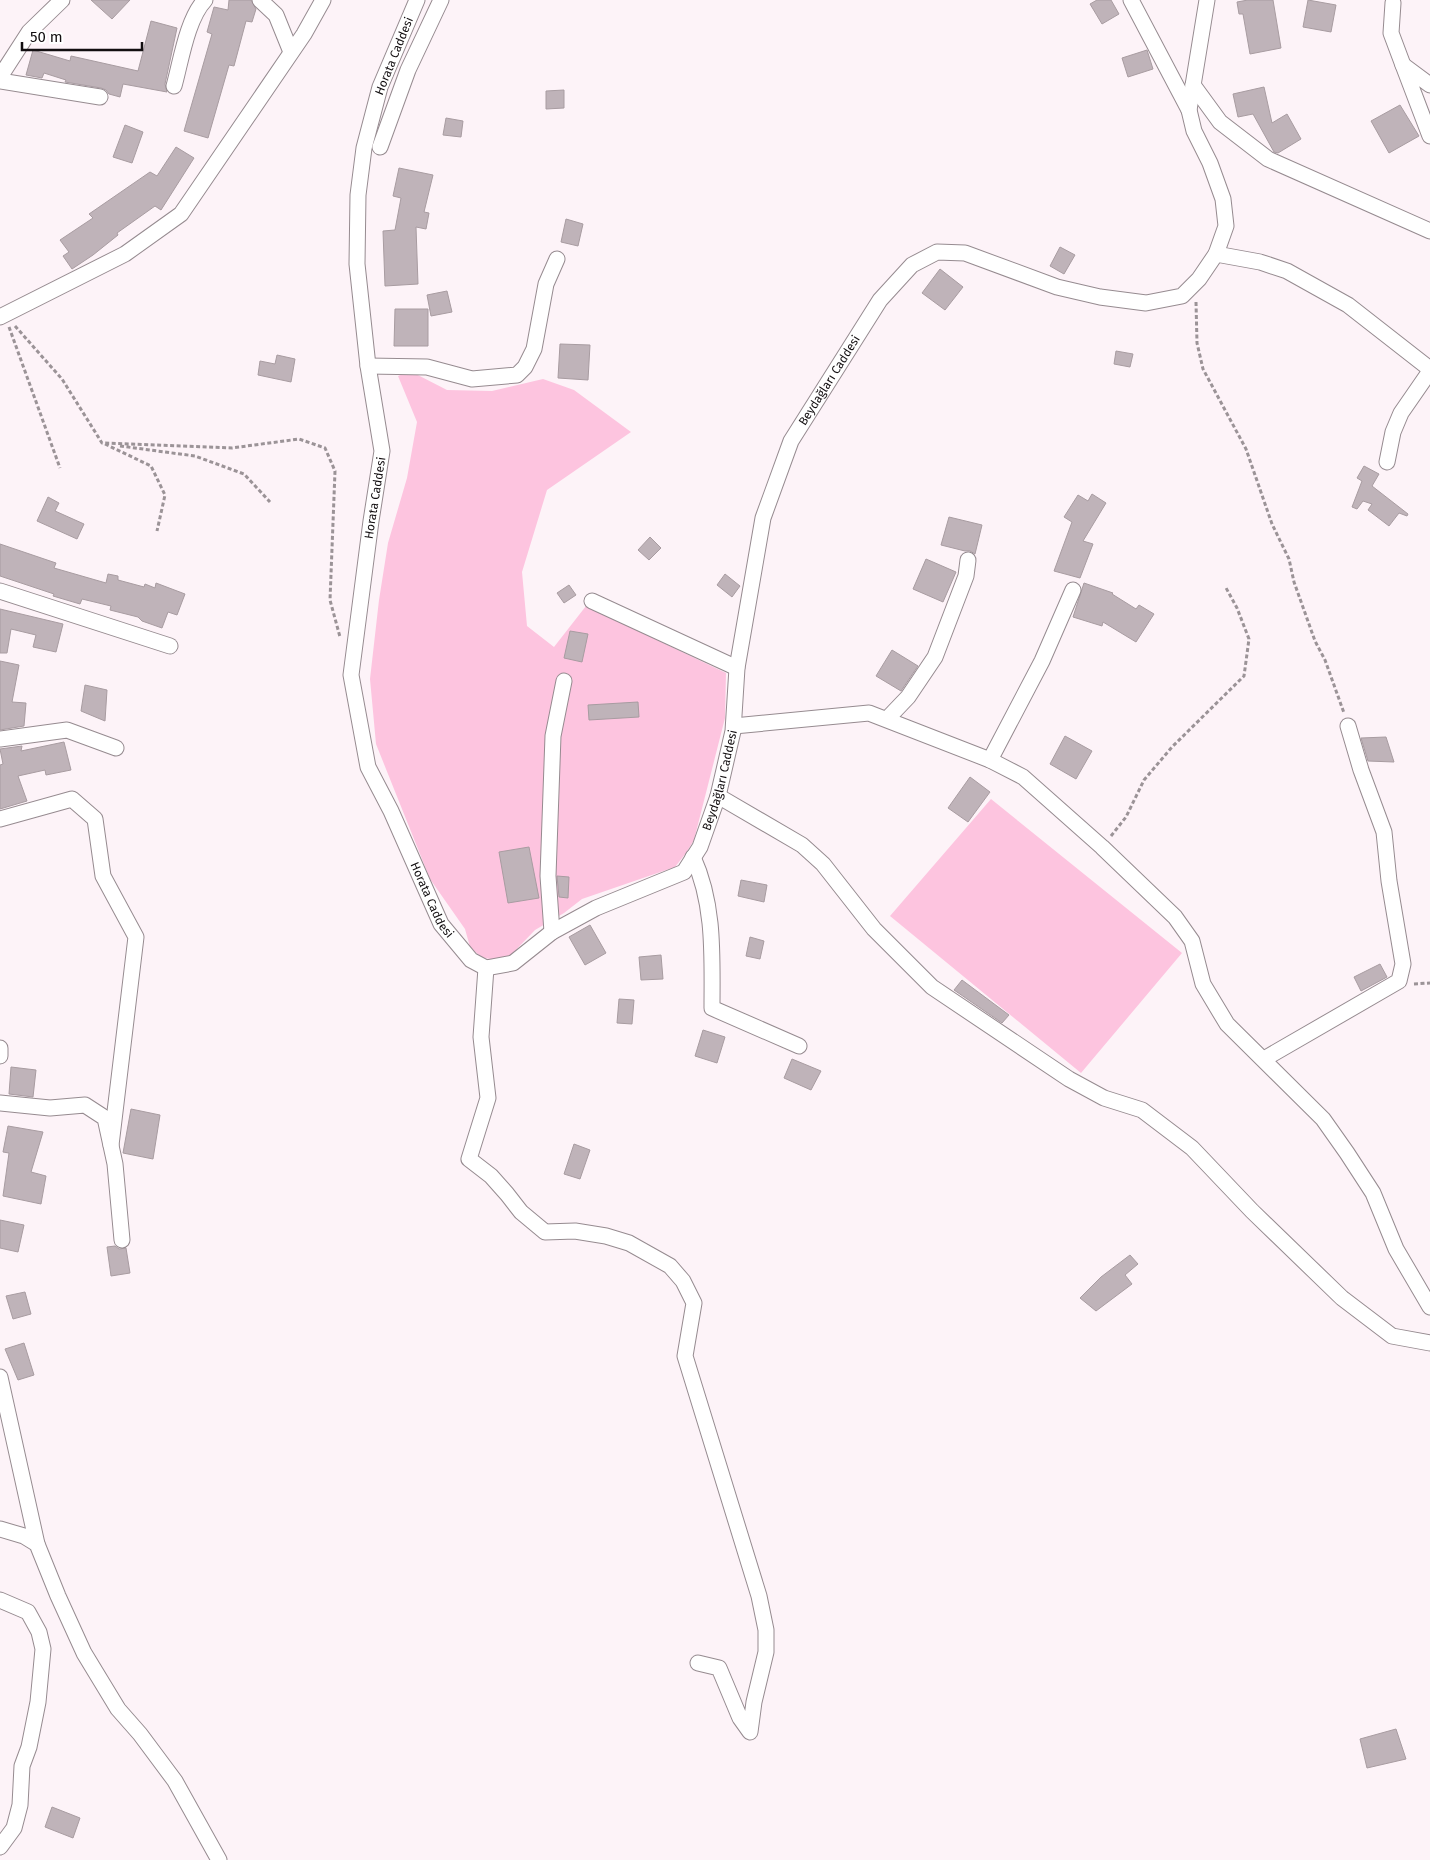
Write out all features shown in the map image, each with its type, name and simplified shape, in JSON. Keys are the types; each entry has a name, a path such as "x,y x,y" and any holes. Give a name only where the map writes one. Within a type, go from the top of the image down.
{"street":[{"path":"62,0 28,32 0,79 100,97"},
{"path":"174,86 188,34 199,6 205,0"},
{"path":"261,0 276,15 291,52"},
{"path":"2,316 125,254 181,214 291,52 323,0"},
{"name":"Horata Caddesi","path":"417,0 380,88 364,148 358,195 357,264 368,366 382,451 351,676 368,767 391,811 441,924 471,960 486,968"},
{"path":"380,148 408,70 441,0"},
{"path":"1130,0 1189,110"},
{"name":"Beydağları Caddesi","path":"486,968 513,963 552,932 596,908 684,872 700,847 718,796 734,726 737,668 763,518 791,441 880,300 912,265 936,252 965,253 1056,287 1100,297 1146,303 1182,296 1199,279 1216,254 1226,226 1223,199 1210,163 1194,131 1189,110 1207,0"},
{"path":"1393,3 1391,33 1430,136"},
{"path":"1403,65 1430,85"},
{"path":"1193,85 1220,122 1268,159 1430,231"},
{"path":"1216,254 1260,262 1294,276 1348,305 1430,370 1402,413 1394,432 1387,462"},
{"path":"368,366 427,367 472,380 516,375 525,367 534,349 546,284 557,259"},
{"path":"887,720 908,697 936,657 966,576 968,560"},
{"path":"990,760 1042,661 1073,590"},
{"path":"0,591 170,646"},
{"path":"592,602 737,668"},
{"path":"552,932 548,876 553,736 564,681"},
{"path":"734,726 869,713 990,760 1023,778 1102,847 1175,917 1192,940 1203,984 1227,1024 1323,1120 1348,1154 1373,1193 1396,1249 1430,1307"},
{"path":"1264,1059 1398,981 1403,964 1389,881 1384,832 1361,770 1348,726"},
{"path":"0,739 67,730 116,748"},
{"path":"718,796 802,845 824,864 874,930 932,987 1069,1079 1104,1098 1142,1110 1192,1148 1252,1211 1342,1298 1392,1336 1430,1343"},
{"path":"0,819 72,799 95,819 103,876 136,937 111,1145"},
{"path":"693,857 702,877 713,937 712,1008 799,1046"},
{"path":"486,968 481,1037 488,1098 469,1159 491,1176 521,1212 545,1232 575,1231 606,1236 629,1243 670,1266 683,1281 694,1303 685,1356 759,1596 766,1630 766,1652 754,1702 750,1732 740,1718 719,1668 698,1663"},
{"path":"0,1048 0,1056"},
{"path":"0,1103 50,1108 85,1105 105,1118 115,1164 122,1240"},
{"path":"0,1377 37,1544 58,1596 84,1653 118,1709 140,1734 175,1781 219,1860"},
{"path":"0,1530 24,1536 37,1544"},
{"path":"0,1600 28,1612 39,1632 43,1649 38,1702 29,1747 22,1766 20,1805 14,1828 0,1847"}],"path":[{"path":"1190,288 1195,298 1196,342 1204,369 1246,449 1272,524 1289,559 1294,582 1315,642 1326,660 1348,726"},
{"path":"2,316 62,378 102,443 152,466 165,495 157,531"},
{"path":"2,316 60,468"},
{"path":"102,443 232,448 299,439 325,448 334,471 330,600 340,638"},
{"path":"102,443 195,456 244,474 270,502"},
{"path":"1102,847 1126,817 1144,780 1172,747 1244,676 1249,639 1238,608 1225,586"}],"shaded area":[{"path":"410,371 447,390 492,391 543,379 574,390 631,432 547,490 522,572 527,626 554,647 586,606 726,673 725,718 694,840 675,867 582,899 564,913 535,930 510,956 494,960 481,957 470,947 465,929 430,879 376,744 370,679 388,543 407,478 417,422 398,376"},
{"path":"991,799 1182,953 1081,1073 890,916"}],"building":[{"path":"91,0 130,0 112,19"},
{"path":"229,0 251,0 256,9 252,22 246,21 234,66 229,65 208,138 184,131 212,34 207,32 214,7 228,10"},
{"path":"1097,0 1111,0 1119,14 1102,24 1090,4"},
{"path":"1273,0 1281,48 1250,54 1243,14 1239,14 1237,2"},
{"path":"1308,0 1336,5 1331,32 1303,27"},
{"path":"151,21 177,28 165,84 167,92 123,84 120,97 109,94 101,88 65,82 66,80 44,73 42,78 26,75 33,50 70,61 71,56 138,71"},
{"path":"1147,50 1153,69 1128,77 1122,58"},
{"path":"1264,87 1272,123 1287,114 1301,139 1278,153 1274,152 1253,114 1238,117 1233,94"},
{"path":"564,90 564,108 546,109 546,91"},
{"path":"1400,105 1419,136 1389,153 1371,121"},
{"path":"446,118 463,121 461,137 443,135"},
{"path":"125,125 143,132 132,163 113,157"},
{"path":"176,147 194,158 161,210 155,206 117,233 118,235 93,255 72,269 63,256 69,252 60,240 93,218 89,214 150,172 157,176"},
{"path":"399,168 433,175 424,212 429,213 426,229 416,227 418,284 385,286 383,231 395,230 401,198 393,196"},
{"path":"566,219 583,224 578,246 561,242"},
{"path":"1060,247 1075,255 1064,274 1050,266"},
{"path":"940,269 963,287 945,310 922,293"},
{"path":"447,291 452,312 431,316 427,295"},
{"path":"395,309 428,309 428,346 394,346"},
{"path":"560,344 590,345 588,380 558,378"},
{"path":"1116,351 1133,354 1130,367 1114,364"},
{"path":"277,355 295,359 291,382 258,375 260,361 275,364"},
{"path":"1364,466 1379,474 1372,486 1408,514 1407,516 1399,513 1389,526 1368,510 1372,504 1363,501 1357,509 1352,507 1362,481 1357,478"},
{"path":"1092,494 1106,503 1083,541 1093,544 1080,578 1054,571 1072,522 1064,517 1078,495 1088,501"},
{"path":"48,497 59,503 55,511 84,524 77,539 37,521"},
{"path":"949,517 982,525 975,554 970,551 941,545"},
{"path":"650,537 661,548 649,560 638,550"},
{"path":"0,544 56,563 54,568 106,583 108,574 118,576 118,580 144,587 145,584 155,588 156,583 185,594 177,615 168,612 162,628 142,621 138,617 110,610 111,606 82,599 80,604 0,576"},
{"path":"926,559 956,572 943,602 913,589"},
{"path":"725,574 740,586 732,597 717,585"},
{"path":"1084,583 1113,593 1136,609 1139,605 1154,614 1136,642 1103,622 1102,626 1073,617"},
{"path":"569,585 576,595 564,603 557,593"},
{"path":"0,609 63,624 56,652 33,647 36,635 11,629 7,653 0,653"},
{"path":"570,631 588,634 582,662 564,658"},
{"path":"892,650 918,666 901,691 876,676"},
{"path":"0,661 19,665 12,702 26,703 24,726 0,730"},
{"path":"85,685 107,690 105,721 81,711"},
{"path":"638,702 639,717 589,720 588,705"},
{"path":"1065,736 1092,751 1076,779 1050,764"},
{"path":"1386,737 1394,762 1368,761 1361,738"},
{"path":"64,742 71,770 46,775 45,770 18,776 27,801 0,809 0,765 3,764 0,749 22,746 21,751"},
{"path":"970,777 990,792 968,822 948,808"},
{"path":"529,847 539,898 508,903 499,852"},
{"path":"557,876 569,877 568,898 559,897"},
{"path":"741,880 767,885 764,902 738,896"},
{"path":"590,925 606,953 585,965 569,937"},
{"path":"750,937 764,941 760,959 746,956"},
{"path":"661,955 663,979 641,980 639,957"},
{"path":"1380,964 1387,977 1361,991 1354,977"},
{"path":"962,980 1009,1015 1002,1023 954,990"},
{"path":"619,999 634,1000 632,1024 617,1023"},
{"path":"703,1030 725,1037 717,1063 695,1056"},
{"path":"792,1059 821,1071 811,1090 784,1078"},
{"path":"11,1067 36,1070 33,1097 9,1094"},
{"path":"131,1109 160,1115 153,1159 123,1153"},
{"path":"8,1126 43,1132 31,1172 46,1176 41,1204 3,1196 9,1153 3,1152"},
{"path":"574,1144 590,1150 580,1179 564,1174"},
{"path":"0,1220 24,1225 18,1252 0,1248"},
{"path":"115,1246 119,1249 126,1248 130,1273 111,1276 107,1247"},
{"path":"1130,1255 1138,1264 1125,1275 1132,1284 1096,1311 1080,1298 1101,1277"},
{"path":"25,1292 31,1314 13,1319 6,1296"},
{"path":"24,1343 34,1375 18,1380 5,1349"},
{"path":"1396,1729 1406,1759 1367,1768 1360,1739"},
{"path":"52,1807 80,1818 73,1838 45,1827"}]}
